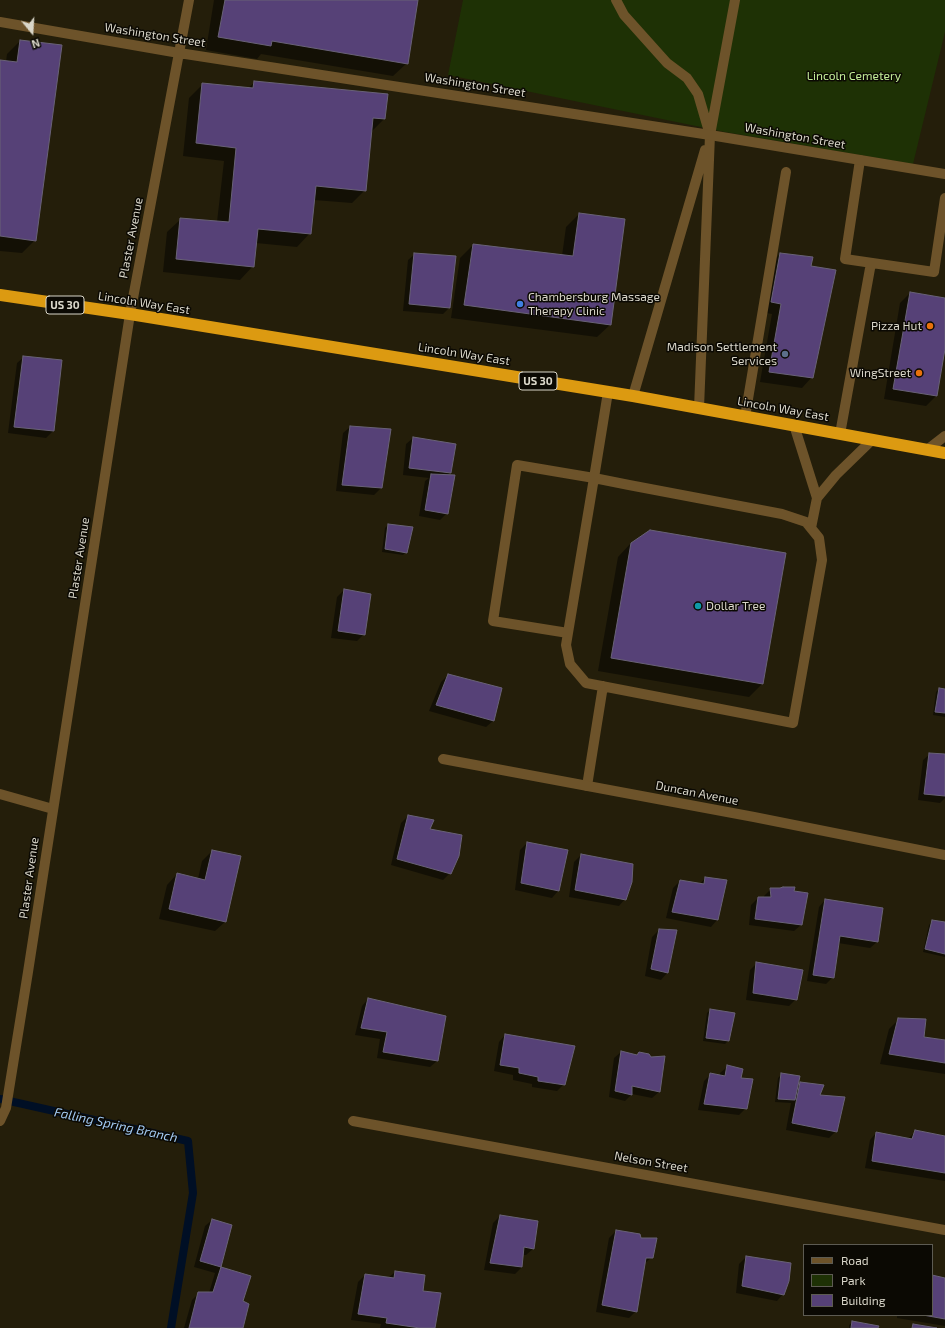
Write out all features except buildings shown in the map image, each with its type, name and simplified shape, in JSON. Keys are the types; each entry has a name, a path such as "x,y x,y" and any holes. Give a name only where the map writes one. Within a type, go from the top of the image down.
{"highway":[{"name":"Lincoln Way East","path":"0,295 130,314 633,396 945,453"}],"street":[{"name":"Plaster Avenue","path":"0,1121 6,1108 28,972 130,314 189,0"},
{"path":"616,0 624,15 667,63 687,78 698,94 710,135 698,408"},
{"path":"633,396 710,135 735,0"},
{"name":"Washington Street","path":"0,22 179,53 710,135 945,174"},
{"path":"860,160 845,259 934,272 945,198"},
{"path":"745,416 786,172"},
{"path":"840,434 871,263"},
{"path":"568,633 493,621 517,465 594,478 782,514 806,522 819,538 822,560 793,723 586,683 570,664 566,645 594,478 608,392"},
{"path":"794,425 817,498"},
{"path":"927,450 945,436"},
{"path":"811,528 817,498 836,475 872,440"},
{"path":"587,786 603,686"},
{"name":"Duncan Avenue","path":"443,758 945,855"},
{"path":"0,794 53,809"},
{"name":"Nelson Street","path":"353,1121 945,1230"}],"green space":[{"name":"Lincoln Cemetery","path":"463,0 945,0 945,32 913,164 725,132 448,75"}],"waterway":[{"name":"Falling Spring Branch","path":"0,1099 188,1141 193,1193 171,1328"}],"place":[{"name":"Chambersburg Massage Therapy Clinic","path":"520,304"},
{"name":"Pizza Hut","path":"930,326"},
{"name":"Madison Settlement Services","path":"785,354"},
{"name":"WingStreet","path":"919,373"},
{"name":"Dollar Tree","path":"698,606"}]}
